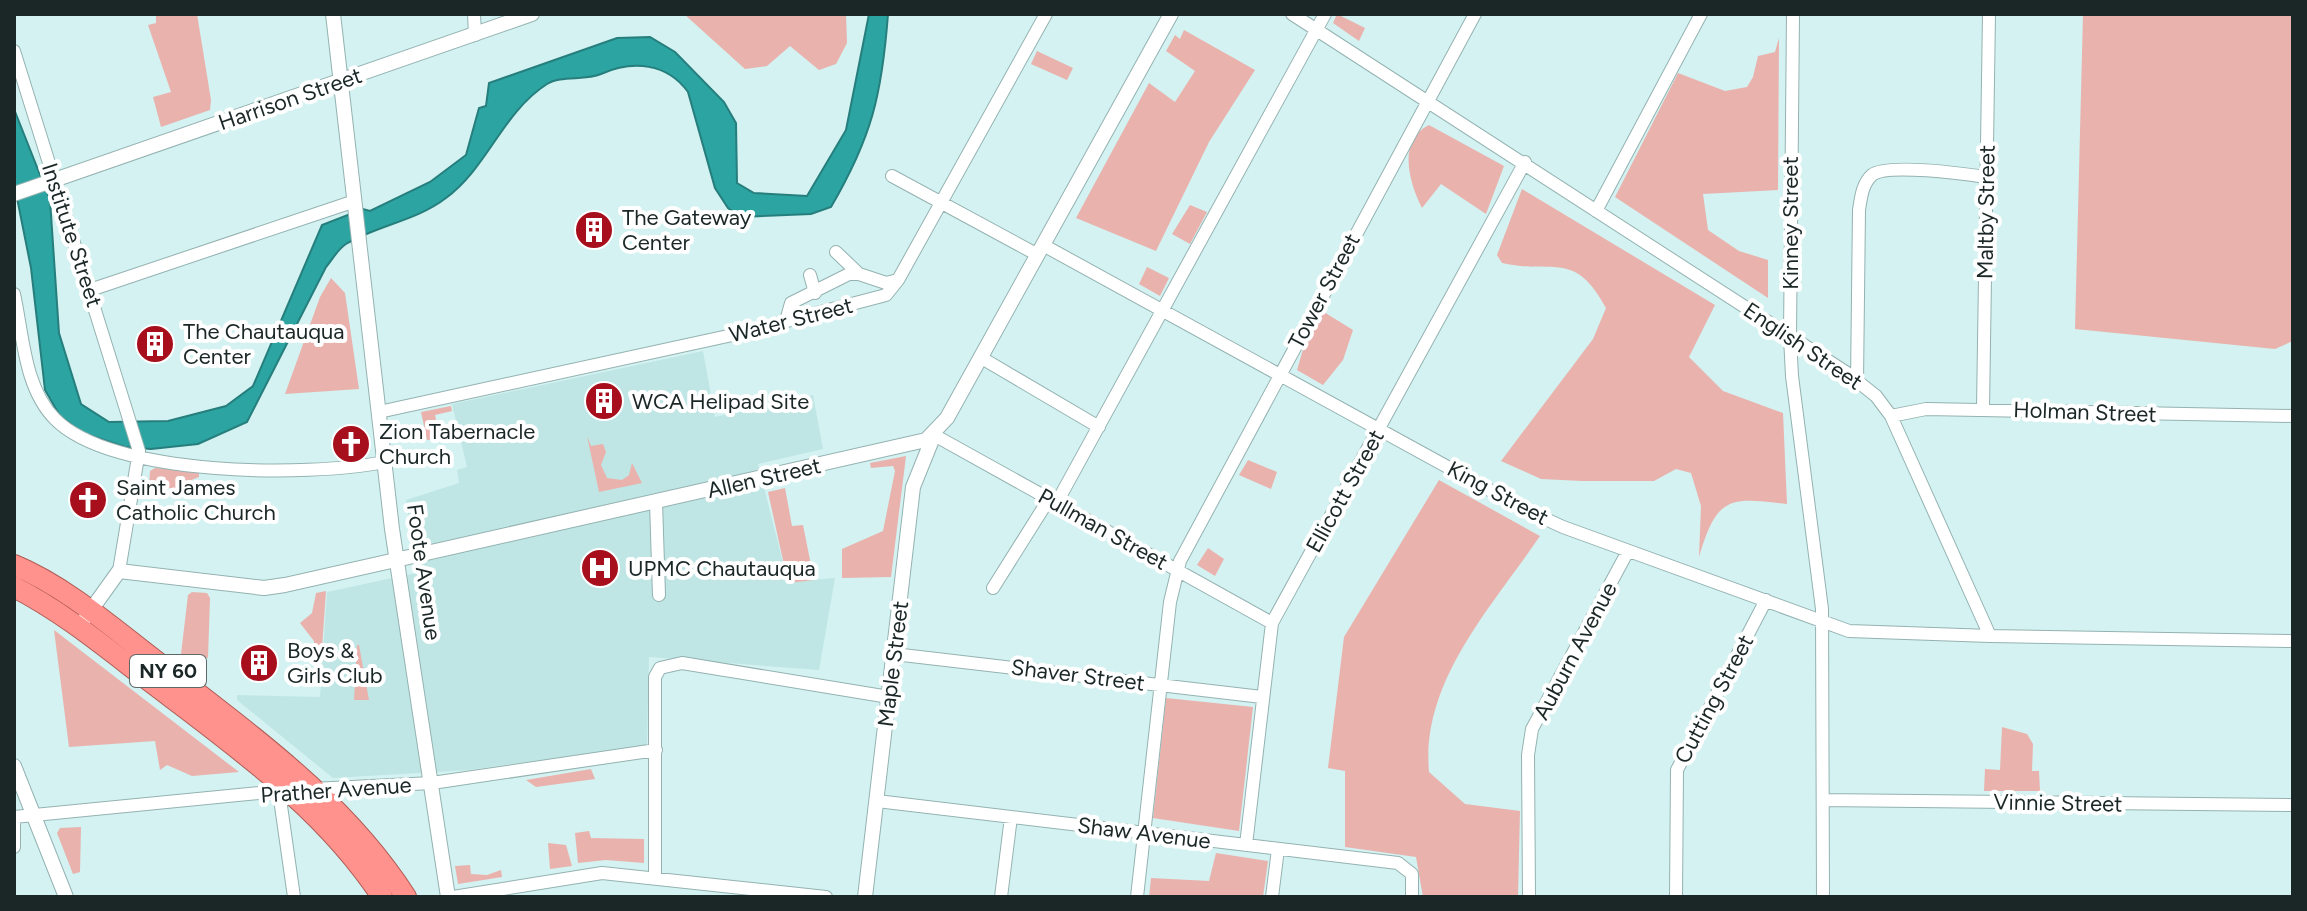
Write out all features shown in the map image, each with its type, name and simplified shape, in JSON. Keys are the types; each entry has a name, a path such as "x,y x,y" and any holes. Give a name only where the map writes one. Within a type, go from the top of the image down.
{"highway":[{"name":"NY 60","path":"14,565 47,582 84,619 340,839 382,897"},
{"name":"NY 60","path":"14,587 84,619 296,770 339,812 406,897"}],"street":[{"name":"Foote Avenue","path":"333,14 353,206 397,561 450,897"},
{"path":"474,14 475,35"},
{"name":"Harrison Street","path":"14,194 532,14"},
{"name":"Water Street","path":"379,412 786,321 886,295 898,280 1046,14"},
{"path":"934,435 1041,250 1171,14"},
{"name":"English Street","path":"1292,14 1319,26 1426,102 1525,162 1876,396 1891,416 1990,636"},
{"name":"Tower Street","path":"1176,571 1279,374 1475,14"},
{"path":"1596,211 1701,14"},
{"name":"Kinney Street","path":"1793,14 1790,337 1822,621 1823,897"},
{"name":"Maltby Street","path":"1983,409 1989,14"},
{"path":"993,588 1099,427 1319,26"},
{"name":"Institute Street","path":"14,51 51,183 90,290 130,418 138,454"},
{"name":"Ellicott Street","path":"1246,845 1272,623 1525,162"},
{"path":"1857,382 1859,210 1866,184 1877,172 1986,177"},
{"name":"King Street","path":"892,176 941,203 1164,309 1526,510 1628,551 1863,633 1990,636"},
{"path":"90,290 353,206"},
{"path":"836,252 859,274 886,283 898,280"},
{"path":"786,321 791,303 815,293 838,278 859,274"},
{"path":"810,275 815,293"},
{"path":"14,294 33,382 54,419 102,446 138,454 292,472 384,462"},
{"path":"980,357 1099,427"},
{"name":"Holman Street","path":"1891,416 1926,409 1983,409 2286,417"},
{"name":"Pullman Street","path":"934,435 1272,623"},
{"name":"Allen Street","path":"119,571 264,588 910,446 934,435"},
{"name":"Maple Street","path":"865,897 913,487 934,435"},
{"path":"84,619 119,571 138,454"},
{"path":"656,502 659,595"},
{"name":"Auburn Avenue","path":"1529,897 1528,755 1532,729 1628,551"},
{"path":"1137,897 1176,571"},
{"name":"Cutting Street","path":"1676,897 1677,770 1766,600"},
{"path":"1990,636 2293,641"},
{"name":"Shaver Street","path":"894,654 1262,697"},
{"path":"655,878 655,677 666,664 889,697"},
{"name":"Prather Avenue","path":"14,819 314,788 432,783 656,750"},
{"path":"14,766 66,897"},
{"path":"284,791 294,897"},
{"name":"Vinnie Street","path":"1823,800 2293,805"},
{"name":"Shaw Avenue","path":"877,801 1398,863 1410,869 1414,880 1412,897"},
{"path":"1001,897 1011,817"},
{"path":"14,819 14,847"},
{"path":"1272,897 1278,849"},
{"path":"450,897 602,873 655,878 715,891 826,897"}],"shaded area":[{"path":"156,14 197,14 211,100 210,110 161,127 153,97 171,92 148,25 156,23"},
{"path":"684,14 846,14 847,43 836,64 819,70 790,46 767,66 745,69"},
{"path":"1337,14 1365,28 1359,41 1333,23"},
{"path":"2083,14 2293,14 2293,341 2275,349 2075,329"},
{"path":"1184,30 1255,70 1209,142 1156,251 1076,218 1149,83 1175,102 1195,71 1166,51 1175,35 1180,39"},
{"path":"1779,38 1778,190 1703,194 1708,230 1739,251 1768,260 1768,298 1615,197 1678,73 1725,91 1747,87 1758,56 1775,52"},
{"path":"1037,51 1073,68 1067,80 1031,64"},
{"path":"1429,125 1504,166 1486,214 1441,184 1422,208 1410,175 1409,151 1419,132"},
{"path":"1522,189 1715,305 1689,357 1723,391 1783,413 1787,504 1751,501 1728,505 1712,522 1699,557 1701,506 1691,473 1676,469 1654,481 1541,479 1501,461 1593,339 1606,308 1584,278 1573,271 1502,263 1497,255"},
{"path":"1190,205 1207,212 1190,244 1172,234"},
{"path":"1147,267 1169,278 1160,296 1139,284"},
{"path":"331,278 345,293 359,389 285,394 320,297"},
{"path":"1319,309 1353,330 1343,360 1323,385 1297,370 1309,329"},
{"name":"UPMC Chautauqua","path":"703,351 715,417 813,395 823,449 758,464 788,582 835,578 819,670 649,657 647,745 469,770 333,778 237,700 237,695 320,697 327,592 416,573 406,500 459,483 457,470 467,467 452,404"},
{"path":"451,406 452,411 435,415 440,439 427,440 421,412"},
{"path":"587,436 591,446 603,444 606,452 601,465 607,478 622,480 629,475 632,463 642,483 599,492"},
{"path":"906,456 891,577 842,578 842,549 883,531 895,471 893,466 871,468 870,463"},
{"path":"1248,460 1277,472 1271,489 1239,475"},
{"path":"155,468 199,471 199,477 189,481 188,490 149,486 150,471"},
{"path":"1439,480 1540,536 1464,646 1436,707 1430,739 1429,772 1465,804 1520,811 1518,897 1423,897 1416,857 1345,847 1345,771 1328,768 1344,637"},
{"path":"785,488 792,526 803,525 814,580 788,583 768,492"},
{"path":"1208,548 1224,559 1215,576 1197,565"},
{"path":"326,591 321,663 314,661 314,641 300,623 312,613 316,593"},
{"path":"192,592 207,593 210,598 208,658 181,654 188,595"},
{"path":"54,630 239,772 192,776 167,765 160,770 155,741 69,747"},
{"path":"359,645 369,700 354,700"},
{"path":"1166,698 1253,707 1239,831 1153,818"},
{"path":"2002,727 2027,734 2033,744 2032,771 2039,771 2040,791 1984,791 1985,769 2000,770"},
{"path":"591,769 595,779 536,787 526,780"},
{"path":"81,827 80,872 73,874 57,833 60,828"},
{"path":"589,831 591,838 644,839 644,863 606,860 578,863 575,833"},
{"path":"548,843 566,845 572,866 550,869"},
{"path":"1216,853 1268,861 1263,897 1149,897 1151,878 1209,881"},
{"path":"470,865 471,874 487,875 501,870 502,877 458,884 455,866"}],"water":[{"path":"869,14 888,14 878,92 856,159 831,207 811,214 740,217 728,208 715,188 688,92 680,82 660,70 625,67 595,76 553,81 531,96 518,110 473,171 446,198 340,249 326,267 247,422 198,444 151,449 125,447 83,433 60,416 45,390 31,268 14,183 14,109 50,200 59,333 81,404 109,422 168,421 226,406 253,386 322,225 363,209 370,211 430,182 466,155 479,108 486,106 489,83 617,38 650,37 675,52 724,102 736,123 737,183 754,193 807,196 846,130"}],"place":[{"name":"The Gateway Center","path":"594,230"},
{"name":"The Chautauqua Center","path":"155,344"},
{"name":"WCA Helipad Site","path":"604,401"},
{"name":"Zion Tabernacle Church","path":"351,444"},
{"name":"Saint James Catholic Church","path":"88,500"},
{"name":"UPMC Chautauqua","path":"600,568"},
{"name":"Boys & Girls Club","path":"259,663"}]}
